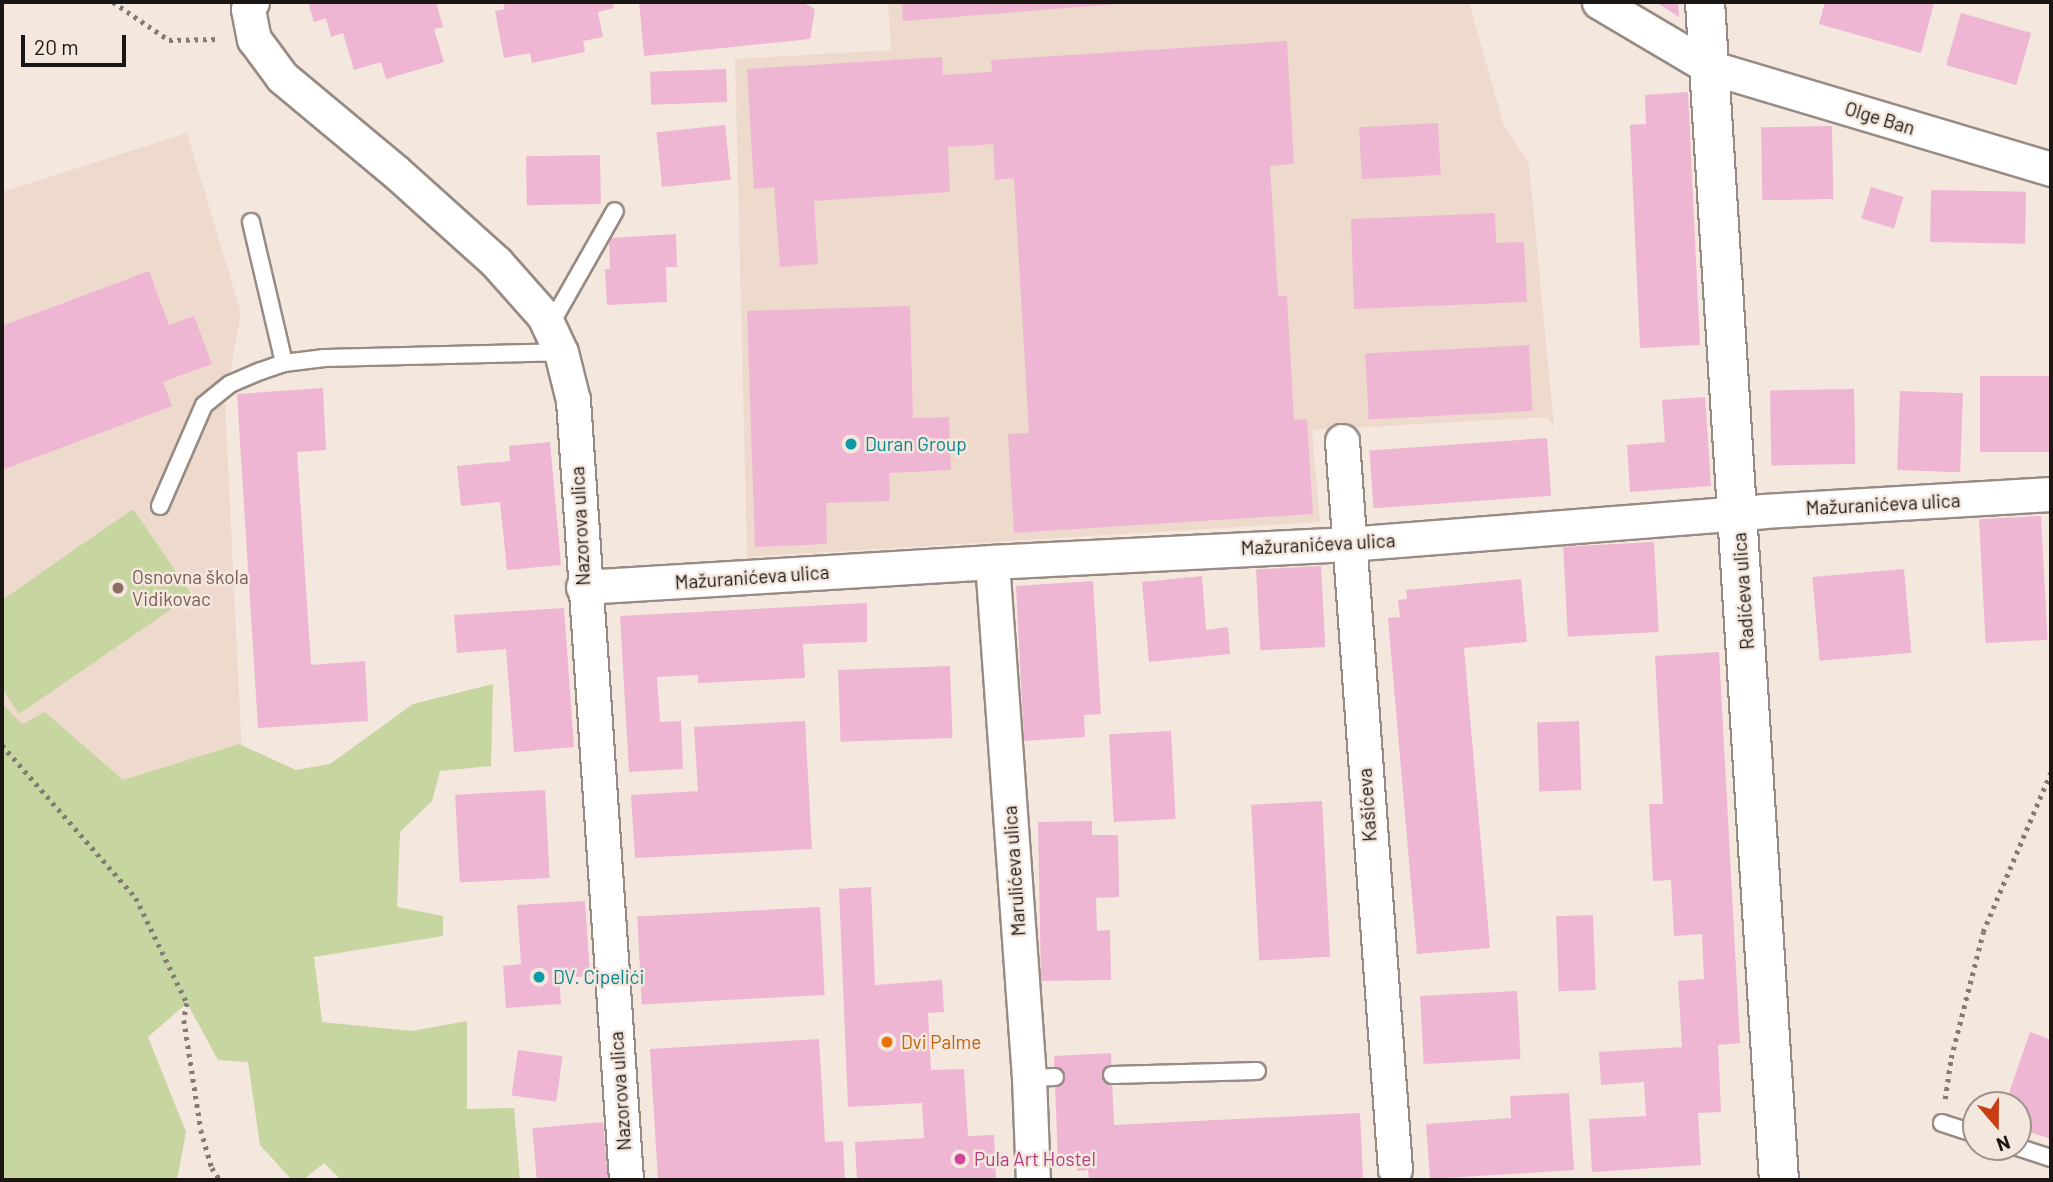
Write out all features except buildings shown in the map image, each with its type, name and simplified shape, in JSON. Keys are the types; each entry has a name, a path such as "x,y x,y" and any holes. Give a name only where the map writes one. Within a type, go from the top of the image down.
{"street":[{"name":"Nazorova ulica","path":"252,2 248,9 254,39 282,78 396,172 496,262 544,316 555,340 573,400 583,587 626,1180"},
{"name":"Olge Ban","path":"1599,2 1709,67 2051,169"},
{"name":"Radićeva ulica","path":"1705,2 1779,1180"},
{"name":"Kašićeva","path":"1342,441 1395,1169"},
{"name":"Mažuranićeva ulica","path":"583,587 1348,544 1738,513 2051,494"},
{"name":"Marulićeva ulica","path":"992,562 1042,1078 1033,1180"}],"lane":[{"path":"160,506 204,405 230,384 285,363 555,340 615,211"},
{"path":"251,222 285,363"},
{"path":"1112,1075 1257,1071"},
{"path":"1942,1124 1962,1130"},
{"path":"2032,1152 2051,1158"}],"path":[{"path":"113,2 169,40 254,39"},
{"path":"2,746 136,898 187,1003 184,1020 201,1130 212,1168 220,1180"},
{"path":"1942,1124 1951,1058 1983,932 2051,772"}],"shaded area":[{"path":"888,2 1469,2 1504,126 1529,163 1554,427 1547,417 1312,430 1320,522 747,557 735,59 891,50"},
{"name":"Osnovna škola Vidikovac","path":"187,133 241,313 225,400 243,777 116,862 2,778 2,192"}],"green space":[{"path":"133,509 192,595 19,714 2,688 2,600"},
{"path":"493,684 491,766 440,771 432,801 400,832 397,907 443,916 443,936 314,957 322,1022 412,1031 467,1021 467,1109 514,1108 520,1180 341,1180 324,1163 303,1180 292,1180 260,1145 248,1062 218,1060 187,1003 148,1037 186,1132 177,1180 2,1180 2,704 22,724 45,712 123,780 239,744 296,770 330,764 413,704"}],"place":[{"name":"Duran Group","path":"851,444"},
{"name":"Osnovna škola Vidikovac","path":"118,588"},
{"name":"DV. Cipelići","path":"539,977"},
{"name":"Dvi Palme","path":"887,1042"},
{"name":"Pula Art Hostel","path":"960,1159"}]}
